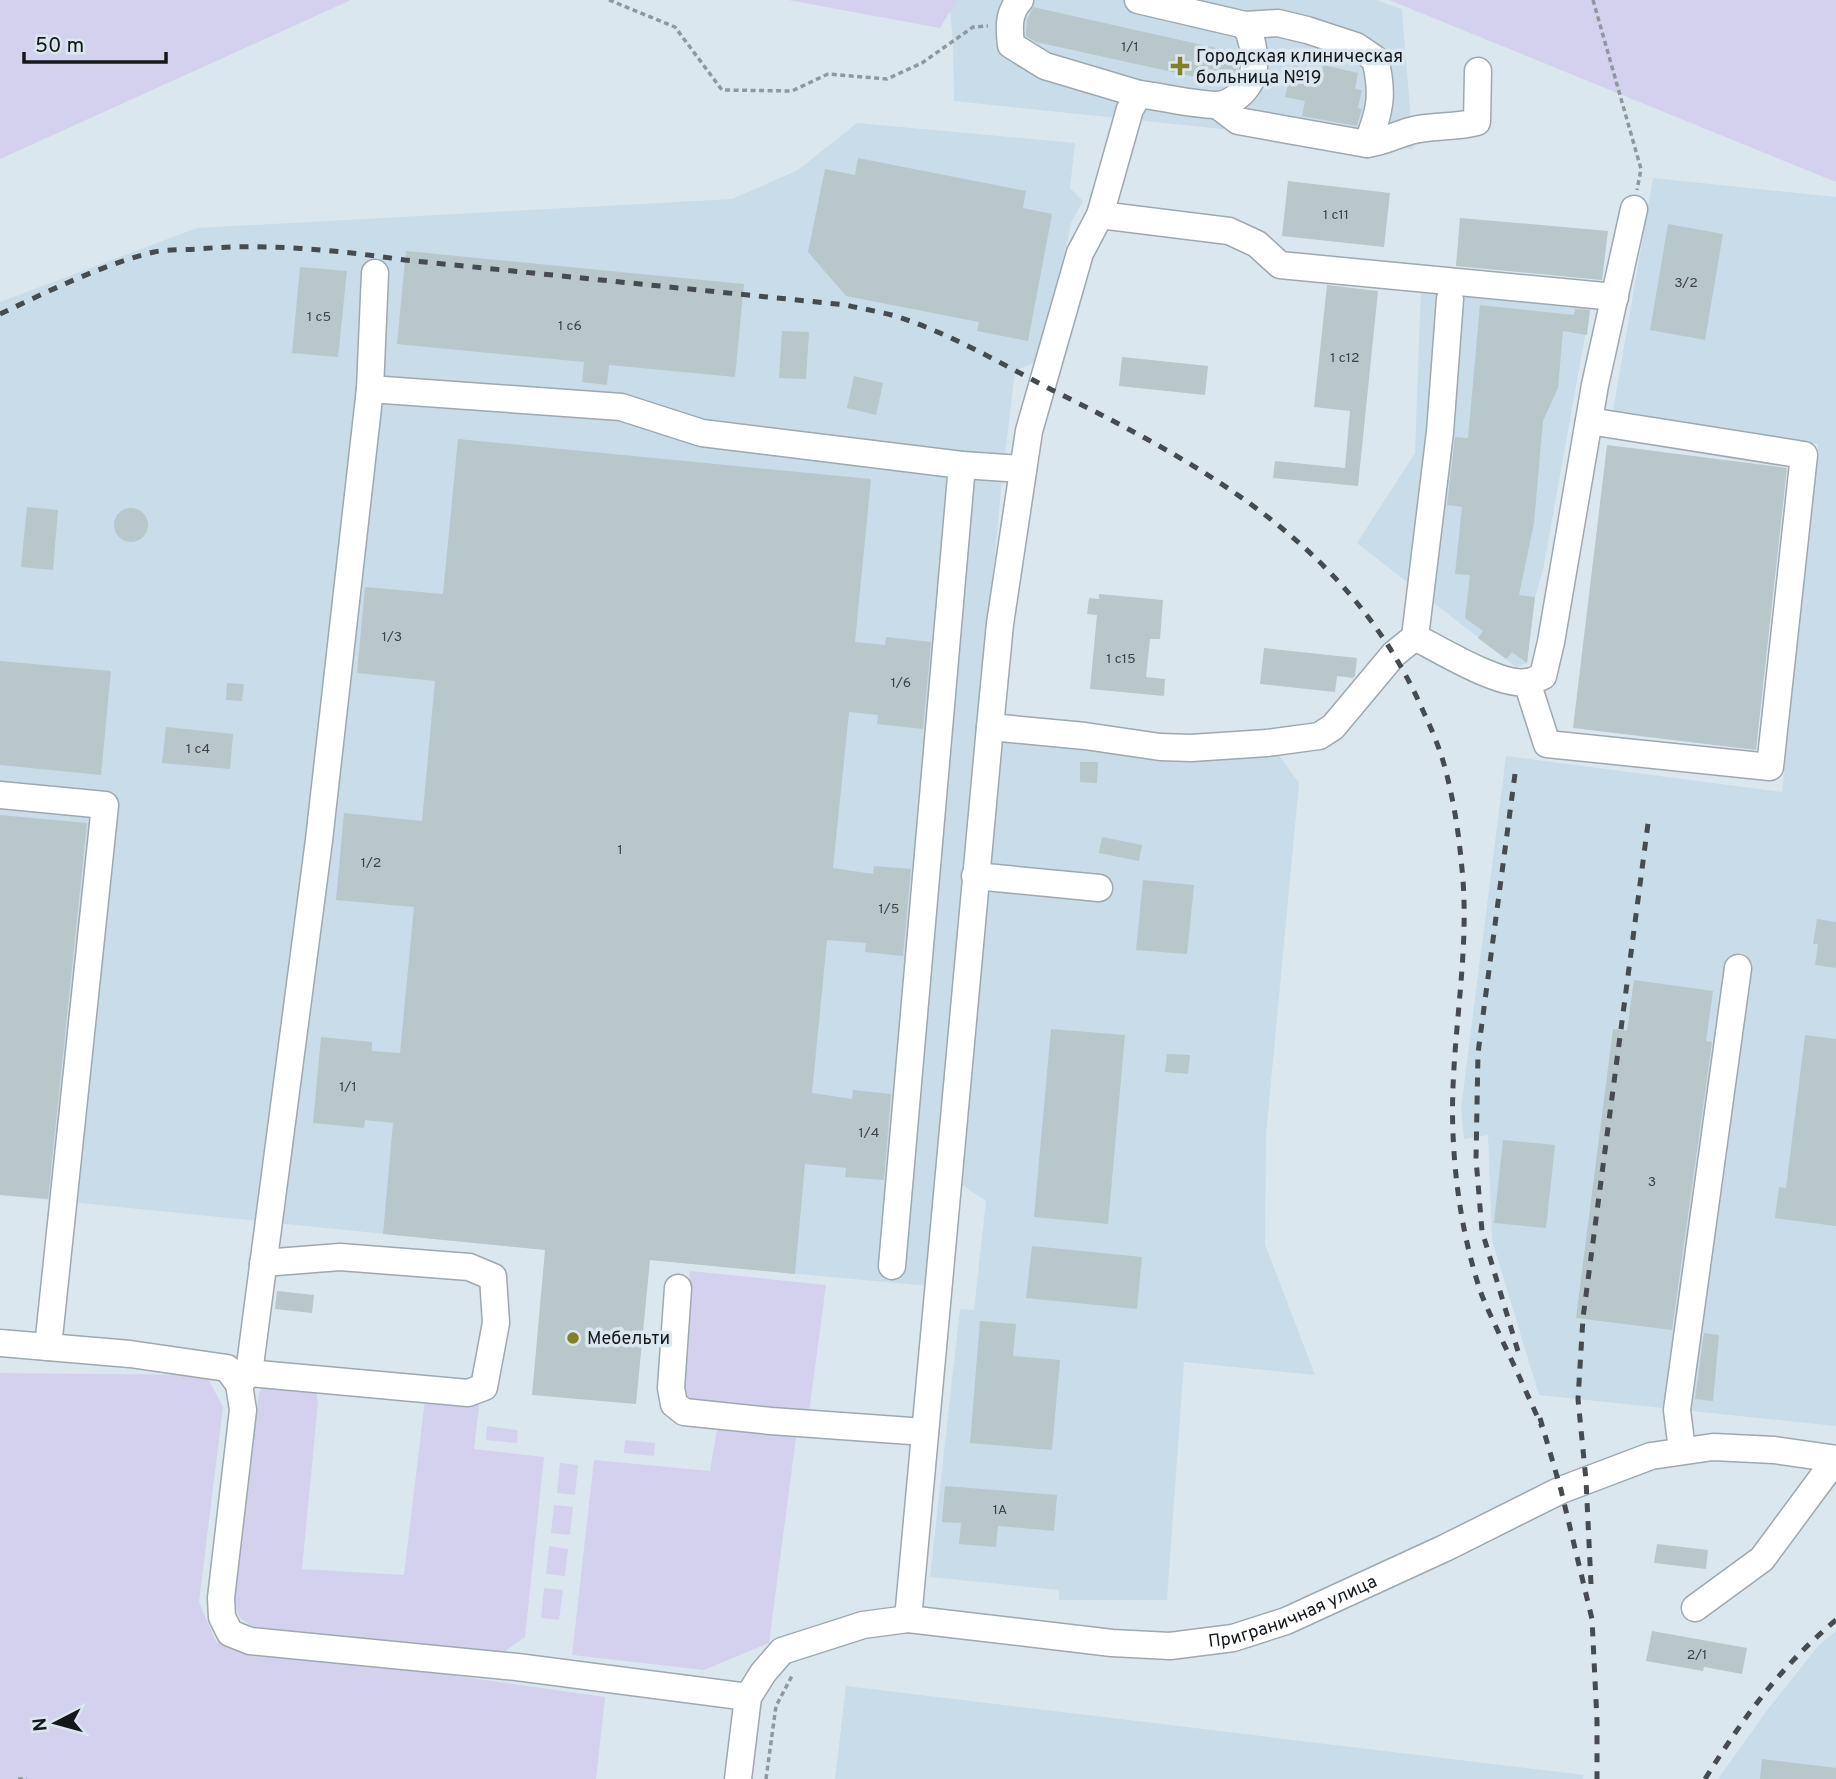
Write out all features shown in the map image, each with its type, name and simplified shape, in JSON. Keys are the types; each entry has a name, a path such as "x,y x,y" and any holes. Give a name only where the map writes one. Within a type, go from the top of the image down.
{"street":[{"path":"1138,0 1245,24 1278,23 1356,46 1376,59 1381,83 1379,114 1367,144"},
{"path":"1014,12 1011,45 1045,66 1139,94 1217,105 1238,121 1367,144 1387,141 1411,130 1458,127 1477,122 1478,71"},
{"path":"1217,105 1240,95 1254,76 1254,54 1250,33 1245,24"},
{"path":"908,1619 1000,624 1023,469 1041,385 1080,253 1100,215 1130,109 1139,94"},
{"path":"1415,637 1461,662 1506,680 1527,682 1543,676 1588,421 1634,209"},
{"path":"1100,215 1229,231 1258,244 1280,265 1615,297"},
{"path":"375,273 370,389 319,840 263,1263 244,1379 243,1410 221,1598 222,1616 230,1633 250,1641 517,1667 748,1698 738,1779"},
{"path":"990,727 1170,747 1266,743 1319,736 1334,727 1394,654 1415,637 1440,432 1450,299"},
{"path":"370,389 621,407 702,433 962,465 1023,469"},
{"path":"1527,682 1547,744 1770,767 1804,455 1588,421"},
{"path":"892,1266 962,465"},
{"path":"0,795 104,805 48,1347"},
{"path":"975,876 1099,888"},
{"path":"1682,1450 1677,1410 1738,968"},
{"path":"0,1343 130,1354 227,1368 244,1379 468,1393 484,1387 496,1323 493,1278 469,1267 340,1257 263,1263"},
{"path":"678,1288 671,1388 674,1404 684,1412 925,1432"},
{"name":"Приграничная улица","path":"748,1698 782,1651 863,1625 908,1619 1112,1643 1170,1646 1233,1638 1286,1622 1561,1490 1651,1456 1713,1447 1774,1450 1836,1459"},
{"path":"1695,1608 1762,1559 1836,1459"}],"path":[{"path":"609,0 675,27 722,90 792,92 828,74 887,79 922,63 973,27 1014,12"},
{"path":"1593,0 1640,169 1634,209"},
{"path":"766,1779 776,1706 793,1674"},
{"path":"18,1779 27,1779"}],"shaded area":[{"path":"0,0 351,0 0,159"},
{"path":"788,0 957,0 940,28"},
{"name":"Городская клиническая больница №19","path":"949,0 1376,0 1402,9 1413,149 954,101"},
{"path":"1389,0 1836,0 1836,182"},
{"path":"857,123 1075,143 1070,188 1083,201 1071,223 1047,346 1033,363 1015,371 1001,489 928,1286 0,1195 0,302 197,228 732,199 798,170"},
{"path":"1653,178 1836,197 1836,1426 1539,1395 1492,1240 1488,1135 1464,1139 1461,1109 1506,756 1782,792 1818,444 1613,411"},
{"path":"1421,286 1591,303 1543,570 1535,597 1527,663 1516,667 1357,543 1415,453"},
{"path":"1001,738 1278,754 1299,783 1266,1135 1265,1244 1315,1375 1184,1362 1167,1600 1059,1600 1059,1590 930,1577 960,1309 974,1310 986,1201 959,1183"},
{"path":"690,1271 826,1285 809,1412 705,1405 686,1396 678,1383"},
{"path":"0,1373 206,1375 223,1407 199,1602 216,1642 605,1697 596,1779 0,1779"},
{"path":"264,1385 316,1390 318,1402 302,1569 404,1575 425,1399 480,1399 474,1449 544,1457 525,1637 501,1654 257,1629 241,1619 233,1603 259,1393"},
{"path":"718,1423 797,1430 769,1643 704,1670 572,1655 594,1460 710,1471"},
{"path":"487,1426 518,1430 517,1443 486,1440"},
{"path":"625,1440 655,1443 654,1456 624,1453"},
{"path":"560,1463 578,1465 575,1495 557,1493"},
{"path":"554,1505 573,1507 570,1535 551,1533"},
{"path":"549,1546 568,1549 565,1576 546,1574"},
{"path":"544,1588 563,1590 559,1620 541,1618"},
{"path":"1836,1631 1836,1779 1718,1779 1768,1709 1818,1646"},
{"path":"846,1686 1584,1775 1583,1779 835,1779"}],"building":[{"path":"1033,7 1238,53 1238,70 1227,84 1036,42 1026,36 1027,20"},
{"path":"1293,65 1322,72 1323,65 1358,73 1355,89 1362,90 1358,108 1362,109 1357,126 1302,116 1305,101 1285,97"},
{"path":"858,158 1026,191 1023,208 1052,214 1028,341 977,331 979,322 846,296 808,252 825,169 855,175"},
{"path":"1288,181 1390,193 1384,247 1282,236"},
{"path":"1460,218 1608,231 1602,280 1456,266"},
{"path":"1668,224 1723,234 1705,340 1650,330"},
{"path":"406,251 744,284 735,377 609,365 607,385 582,382 584,362 397,344"},
{"path":"300,267 347,271 338,357 292,353"},
{"path":"1327,285 1378,291 1358,486 1273,478 1275,461 1345,468 1350,411 1314,407"},
{"path":"1480,305 1574,315 1575,309 1590,310 1587,335 1563,331 1558,388 1543,421 1534,523 1519,595 1535,597 1527,663 1512,652 1506,659 1478,638 1483,631 1465,618 1470,575 1455,574 1462,507 1447,505 1455,437 1468,438"},
{"path":"782,331 809,332 806,379 779,378"},
{"path":"1122,357 1208,366 1205,395 1119,386"},
{"path":"854,376 883,383 876,415 847,408"},
{"path":"458,439 871,479 855,642 885,645 886,637 931,642 923,729 877,724 878,715 849,712 833,868 873,874 874,866 911,869 903,956 865,952 866,943 827,940 812,1093 852,1099 853,1090 891,1094 884,1180 845,1177 846,1168 805,1164 795,1274 650,1260 636,1404 532,1395 545,1250 383,1234 393,1123 365,1120 364,1128 313,1123 321,1037 372,1042 372,1051 400,1053 414,907 336,900 344,813 422,821 435,681 357,673 365,587 443,594"},
{"path":"1607,445 1787,468 1756,750 1573,728"},
{"path":"27,507 58,510 53,570 21,567"},
{"path":"131,508 143,513 148,525 143,537 131,542 119,537 114,525 119,513"},
{"path":"1099,594 1163,600 1160,639 1150,639 1146,677 1165,679 1164,696 1090,689 1097,615 1087,614 1089,598 1099,599"},
{"path":"1264,648 1357,658 1355,676 1337,676 1335,692 1260,684"},
{"path":"0,661 111,671 101,775 0,765"},
{"path":"227,683 244,684 242,701 226,700"},
{"path":"166,727 233,734 230,769 162,763"},
{"path":"1080,762 1098,762 1097,783 1080,782"},
{"path":"0,815 87,823 48,1199 0,1195"},
{"path":"1102,837 1142,845 1139,861 1099,853"},
{"path":"1143,880 1194,885 1187,954 1136,950"},
{"path":"1817,919 1836,922 1836,968 1815,965 1818,944 1813,944"},
{"path":"1634,980 1713,991 1706,1041 1712,1042 1672,1330 1576,1318 1613,1029 1627,1031"},
{"path":"1051,1029 1125,1035 1108,1224 1034,1217"},
{"path":"1805,1035 1836,1039 1836,1226 1775,1218 1779,1187 1786,1188"},
{"path":"1167,1054 1190,1055 1188,1074 1165,1072"},
{"path":"1503,1140 1555,1145 1546,1228 1494,1223"},
{"path":"1032,1246 1142,1257 1137,1309 1026,1298"},
{"path":"277,1291 314,1295 312,1313 275,1309"},
{"path":"980,1321 1016,1324 1013,1356 1060,1360 1052,1450 970,1443"},
{"path":"1704,1333 1719,1335 1713,1401 1695,1399"},
{"path":"945,1486 1057,1495 1054,1531 998,1526 996,1547 959,1544 961,1523 942,1522"},
{"path":"1657,1544 1708,1550 1706,1569 1654,1563"},
{"path":"1652,1631 1747,1648 1742,1674 1704,1667 1703,1671 1646,1661"},
{"path":"1762,1759 1836,1768 1836,1779 1760,1779"}],"railway":[{"path":"0,314 95,271 134,257 170,250 249,247 327,251 846,305 902,318 968,346 1172,454 1273,521 1319,561 1359,606 1395,656 1441,754 1456,818 1464,902 1453,1101 1458,1194 1465,1234 1481,1293 1542,1427"},
{"path":"1515,774 1478,1053 1476,1159 1482,1231 1520,1358"},
{"path":"1591,1584 1586,1480 1578,1399 1583,1318 1649,816"},
{"path":"1540,1418 1561,1490 1592,1619 1597,1779"},
{"path":"1705,1779 1764,1694 1797,1656 1836,1620"}],"place":[{"name":"Городская клиническая больница №19","path":"1180,66"},
{"name":"Мебельти","path":"573,1338"}]}
